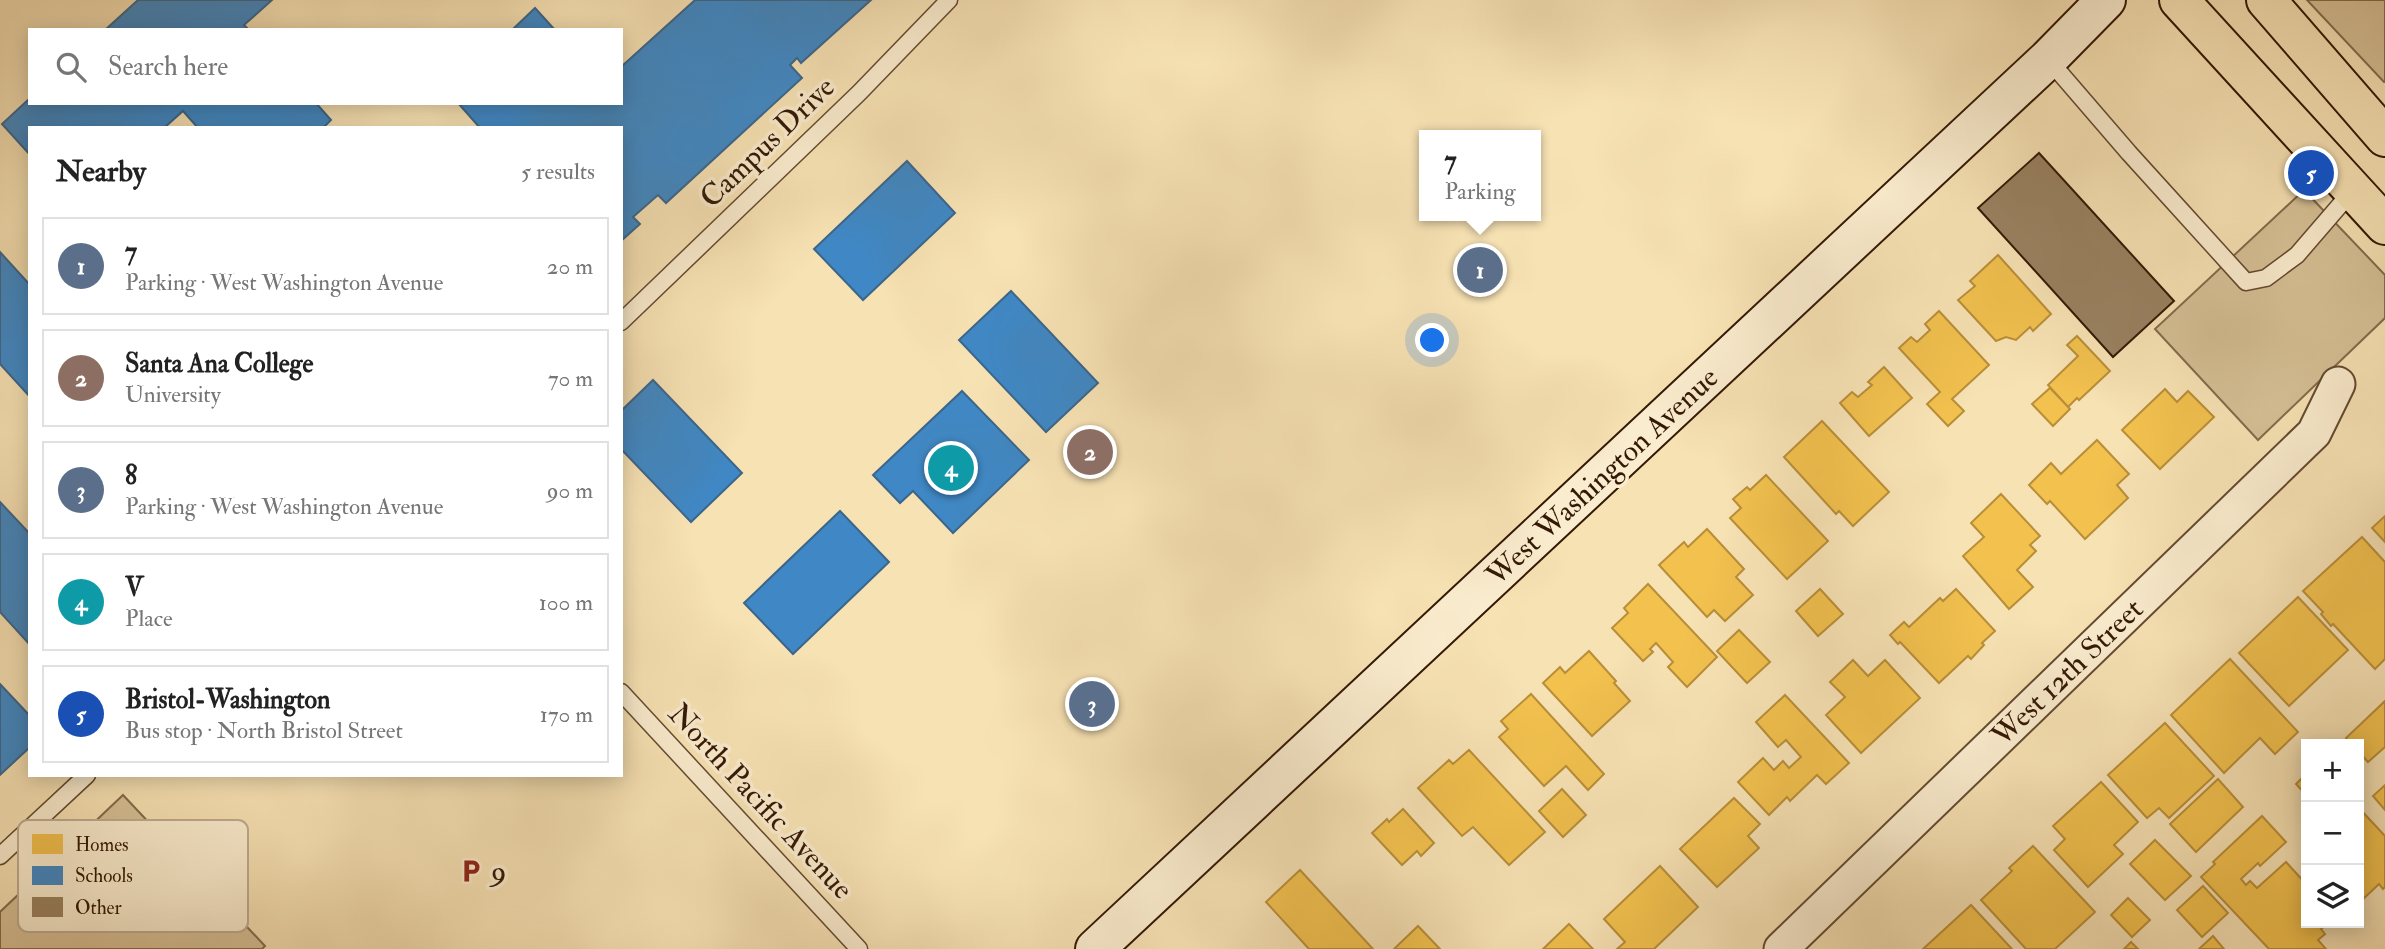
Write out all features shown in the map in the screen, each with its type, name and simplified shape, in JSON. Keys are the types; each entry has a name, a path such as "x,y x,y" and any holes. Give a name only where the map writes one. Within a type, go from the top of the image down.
{"main road":[{"path":"2179,0 2385,225"},
{"path":"2266,0 2385,137"}],"street":[{"name":"West Washington Avenue","path":"1095,949 2048,59 2106,0"},
{"name":"West 12th Street","path":"1781,949 2314,433 2338,384"}],"lane":[{"name":"Campus Drive","path":"623,320 850,102 949,0"},
{"path":"2048,59 2246,282 2266,278 2297,255 2353,190"},
{"name":"North Pacific Avenue","path":"623,694 859,949"},
{"path":"39,820 85,777"},
{"path":"0,856 18,839"}],"shaded area":[{"path":"2307,0 2385,0 2385,82 2384,82"},
{"path":"2304,190 2385,275 2385,318 2258,440 2155,329"},
{"path":"123,795 147,820 97,820"},
{"path":"18,895 18,932 248,932 248,928 265,946 262,949 0,949 0,912"}],"building: Homes":[{"path":"1998,255 2051,314 2033,331 2030,327 2016,340 2006,337 1996,341 1958,300 1975,286 1970,281"},
{"path":"1939,311 1989,365 1952,399 1964,411 1948,426 1927,404 1940,392 1899,348 1911,337 1917,342 1930,330 1925,324"},
{"path":"2077,336 2110,371 2068,407 2048,385 2078,356 2067,345"},
{"path":"1884,367 1912,398 1869,436 1840,403 1852,392 1858,397 1872,385 1868,382"},
{"path":"2050,388 2070,409 2053,426 2032,404"},
{"path":"2165,389 2177,402 2188,391 2214,417 2160,469 2122,430"},
{"path":"1822,421 1889,492 1853,526 1839,511 1836,514 1784,457"},
{"path":"2097,440 2129,474 2117,485 2128,498 2085,539 2050,501 2047,504 2029,485 2051,463 2061,474"},
{"path":"1766,475 1828,541 1787,579 1730,518 1741,508 1733,499 1747,487 1750,490"},
{"path":"2001,494 2040,536 2030,545 2036,551 2017,570 2033,587 2009,609 1963,556 1984,537 1971,523"},
{"path":"2385,516 2385,542 2372,528"},
{"path":"1707,529 1744,569 1736,577 1753,595 1725,621 1714,610 1707,617 1659,565 1684,542 1688,547"},
{"path":"2362,537 2385,562 2385,659 2375,669 2333,624 2331,626 2321,614 2323,612 2303,591"},
{"path":"1648,584 1717,657 1687,687 1668,667 1673,662 1656,643 1650,649 1653,652 1643,661 1612,628 1628,613 1624,608"},
{"path":"1820,589 1843,614 1818,636 1796,611"},
{"path":"1956,589 1995,631 1971,659 1968,656 1939,683 1890,635 1904,622 1909,627 1940,598 1943,601"},
{"path":"2298,597 2348,650 2289,706 2239,653"},
{"path":"1739,630 1770,662 1747,683 1717,651"},
{"path":"1589,651 1630,701 1592,736 1543,683 1560,667 1565,673"},
{"path":"2230,659 2298,732 2275,754 2260,738 2224,773 2171,715"},
{"path":"1853,660 1868,676 1885,660 1920,698 1861,753 1826,715 1845,697 1830,682"},
{"path":"1531,694 1604,774 1588,790 1566,766 1544,786 1499,737 1508,729 1501,721"},
{"path":"1785,695 1849,763 1826,784 1817,775 1790,801 1787,797 1769,815 1738,782 1763,758 1774,770 1783,761 1789,768 1801,757 1786,740 1778,747 1756,722"},
{"path":"2385,701 2385,747 2368,762 2364,758 2364,739 2346,738"},
{"path":"2165,723 2214,776 2169,818 2159,808 2147,818 2108,775"},
{"path":"1469,750 1545,832 1509,865 1473,827 1462,836 1418,788 1449,760 1453,764"},
{"path":"2218,779 2243,807 2196,852 2170,824"},
{"path":"2101,782 2138,822 2114,845 2123,854 2088,887 2054,850 2065,839 2053,826"},
{"path":"2385,785 2385,810 2373,796"},
{"path":"1562,789 1586,815 1563,837 1539,811"},
{"path":"1734,798 1760,824 1748,836 1759,848 1717,887 1680,849"},
{"path":"1403,809 1434,843 1421,856 1417,851 1402,865 1372,833"},
{"path":"2364,813 2385,836 2385,887 2383,889 2379,884 2364,898"},
{"path":"2262,816 2286,842 2241,879 2246,885 2250,881 2257,888 2286,862 2301,878 2301,928 2322,928 2325,934 2318,940 2326,949 2269,949 2201,877 2215,864 2213,862"},
{"path":"2155,840 2191,876 2165,900 2130,864"},
{"path":"2033,846 2095,912 2055,949 2026,949 1981,900 2012,871 2009,868"},
{"path":"1660,866 1698,907 1654,949 1617,949 1625,942 1604,919"},
{"path":"1300,870 1373,949 1309,949 1266,902"},
{"path":"2203,886 2228,913 2202,937 2177,910"},
{"path":"2128,898 2150,920 2132,937 2111,915"},
{"path":"1971,905 2012,949 1923,949"},
{"path":"1569,924 1593,949 1543,949"},
{"path":"1418,926 1440,949 1394,949"},
{"path":"2213,936 2224,949 2199,949"},
{"path":"2131,942 2138,949 2124,949"}],"building: Schools":[{"path":"138,0 272,0 244,25 247,28 107,28"},
{"path":"695,0 871,0 801,63 797,58 790,65 802,78 666,203 658,195 633,217 640,224 623,239 623,126 478,126 460,105 623,105 623,65"},
{"path":"535,8 553,28 514,28"},
{"path":"28,100 28,105 318,105 331,120 325,126 196,126 183,111 166,126 28,126 28,153 2,124"},
{"path":"907,161 955,213 863,300 814,249"},
{"path":"0,252 28,283 28,395 0,364"},
{"path":"1011,291 1098,383 1046,432 959,340"},
{"path":"653,380 742,473 691,522 623,451 623,409"},
{"path":"962,391 1029,460 953,533 913,491 900,503 873,475"},
{"path":"0,502 28,532 28,643 0,612"},
{"path":"840,511 889,562 793,654 744,603"},
{"path":"0,684 28,714 28,749 0,775"}],"building: Other":[{"path":"2039,153 2174,301 2113,357 1978,208"}],"place":[{"name":"Bristol-Washington","path":"2311,173"},
{"name":"7","path":"1480,270"},
{"name":"Santa Ana College","path":"1090,452"},
{"name":"V","path":"951,468"},
{"name":"8","path":"1092,704"},
{"name":"9","path":"471,871"}]}
